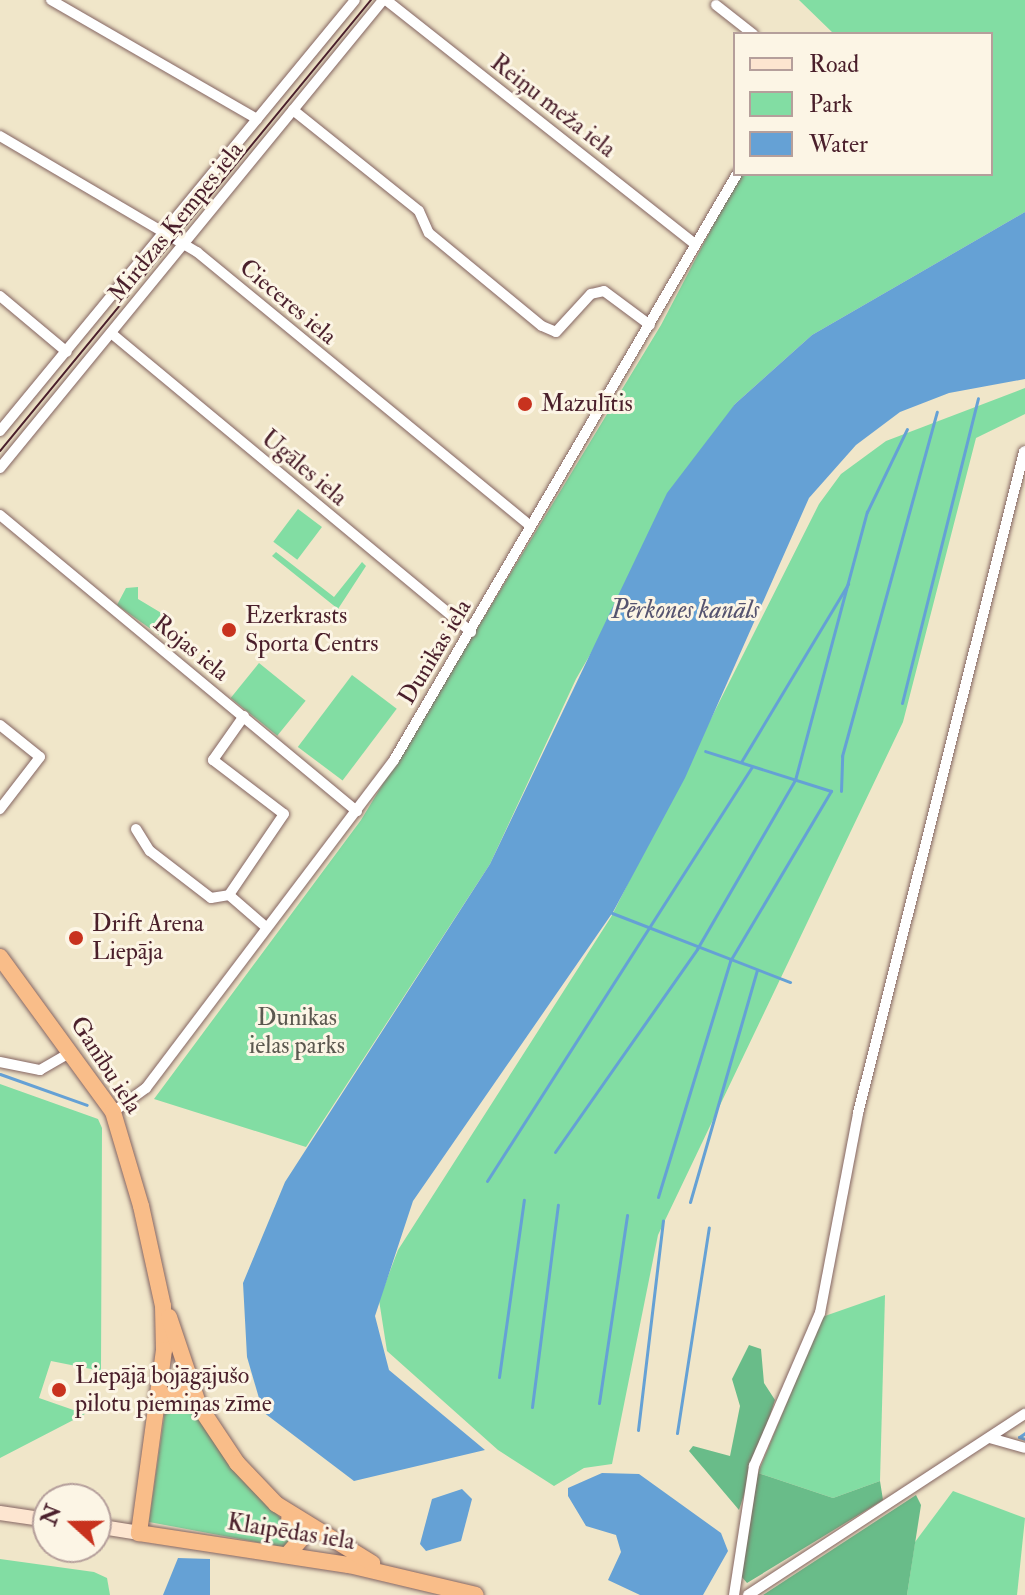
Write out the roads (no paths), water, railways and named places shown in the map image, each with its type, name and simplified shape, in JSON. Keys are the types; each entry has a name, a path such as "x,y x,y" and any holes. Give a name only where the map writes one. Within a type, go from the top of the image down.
{"highway":[{"name":"Ganību iela","path":"0,957 113,1112 163,1306 199,1406 276,1504 340,1548 403,1576"},
{"name":"Ganību iela","path":"139,1533 159,1411 163,1306"},
{"path":"159,1411 177,1389 199,1406"},
{"path":"276,1504 302,1538 288,1554"},
{"name":"Klaipēdas iela","path":"139,1533 288,1554 403,1576 476,1595"}],"main road":[{"path":"0,1513 32,1518"},
{"name":"Klaipēdas iela","path":"112,1529 139,1533"}],"street":[{"path":"51,0 257,119"},
{"name":"Mirdzas Ķempes iela","path":"0,431 355,0"},
{"name":"Mirdzas Ķempes iela","path":"0,468 385,0"},
{"name":"Reiņu meža iela","path":"385,0 694,243"},
{"path":"716,5 750,32"},
{"path":"293,110 419,211 423,225 551,331 565,327 591,294 604,291 650,325"},
{"name":"Cieceres iela","path":"0,137 197,252 530,526"},
{"name":"Dunikas iela","path":"113,1112 146,1088 357,811 471,632 530,526 650,325 694,243 736,176"},
{"path":"0,296 67,352"},
{"name":"Ugāles iela","path":"111,333 471,632"},
{"path":"734,1595 754,1466 824,1299 858,1113 1024,452"},
{"name":"Rojas iela","path":"0,515 357,811"},
{"path":"136,829 150,851 211,898 229,895 284,814 213,760 244,716"},
{"path":"0,725 40,757 0,809"},
{"path":"229,895 267,928"},
{"path":"0,1062 40,1070 71,1052"},
{"path":"748,1595 1025,1414"},
{"path":"990,1438 1025,1448"}],"water":[{"name":"Pērkones kanāls","path":"1025,212 1025,379 949,393 900,412 856,445 809,498 685,778 613,912 413,1201 375,1316 389,1370 485,1450 354,1481 263,1412 247,1357 243,1283 285,1182 490,864 667,493 735,404 812,335"},
{"path":"602,1473 639,1474 721,1533 728,1551 703,1595 640,1595 608,1580 621,1552 616,1535 586,1526 568,1496 568,1488"},
{"path":"462,1489 472,1499 461,1541 426,1551 420,1544 432,1499"},
{"path":"178,1558 210,1559 210,1595 163,1595"}],"waterway":[{"path":"902,703 978,398"},
{"path":"841,791 842,756 937,412"},
{"path":"555,1152 697,949 795,780 867,512 907,429"},
{"path":"741,762 848,584"},
{"path":"658,1197 730,961 831,791 705,751"},
{"path":"487,1181 752,766"},
{"path":"612,913 790,982"},
{"path":"690,1202 757,970"},
{"path":"0,1074 87,1105"},
{"path":"499,1377 524,1200"},
{"path":"532,1407 558,1205"},
{"path":"599,1403 627,1215"},
{"path":"638,1430 663,1220"},
{"path":"677,1433 709,1227"},
{"path":"1025,1433 1019,1437 1025,1439"}],"tram line":[{"path":"0,451 371,0"}],"place":[{"name":"Mazulītis","path":"525,404"},
{"name":"Ezerkrasts Sporta Centrs","path":"229,630"},
{"name":"Drift Arena Liepāja","path":"76,938"},
{"name":"Liepājā bojāgājušo pilotu piemiņas zīme","path":"59,1390"}],"park label":[{"name":"Dunikas ielas parks","path":"297,1032"}]}
